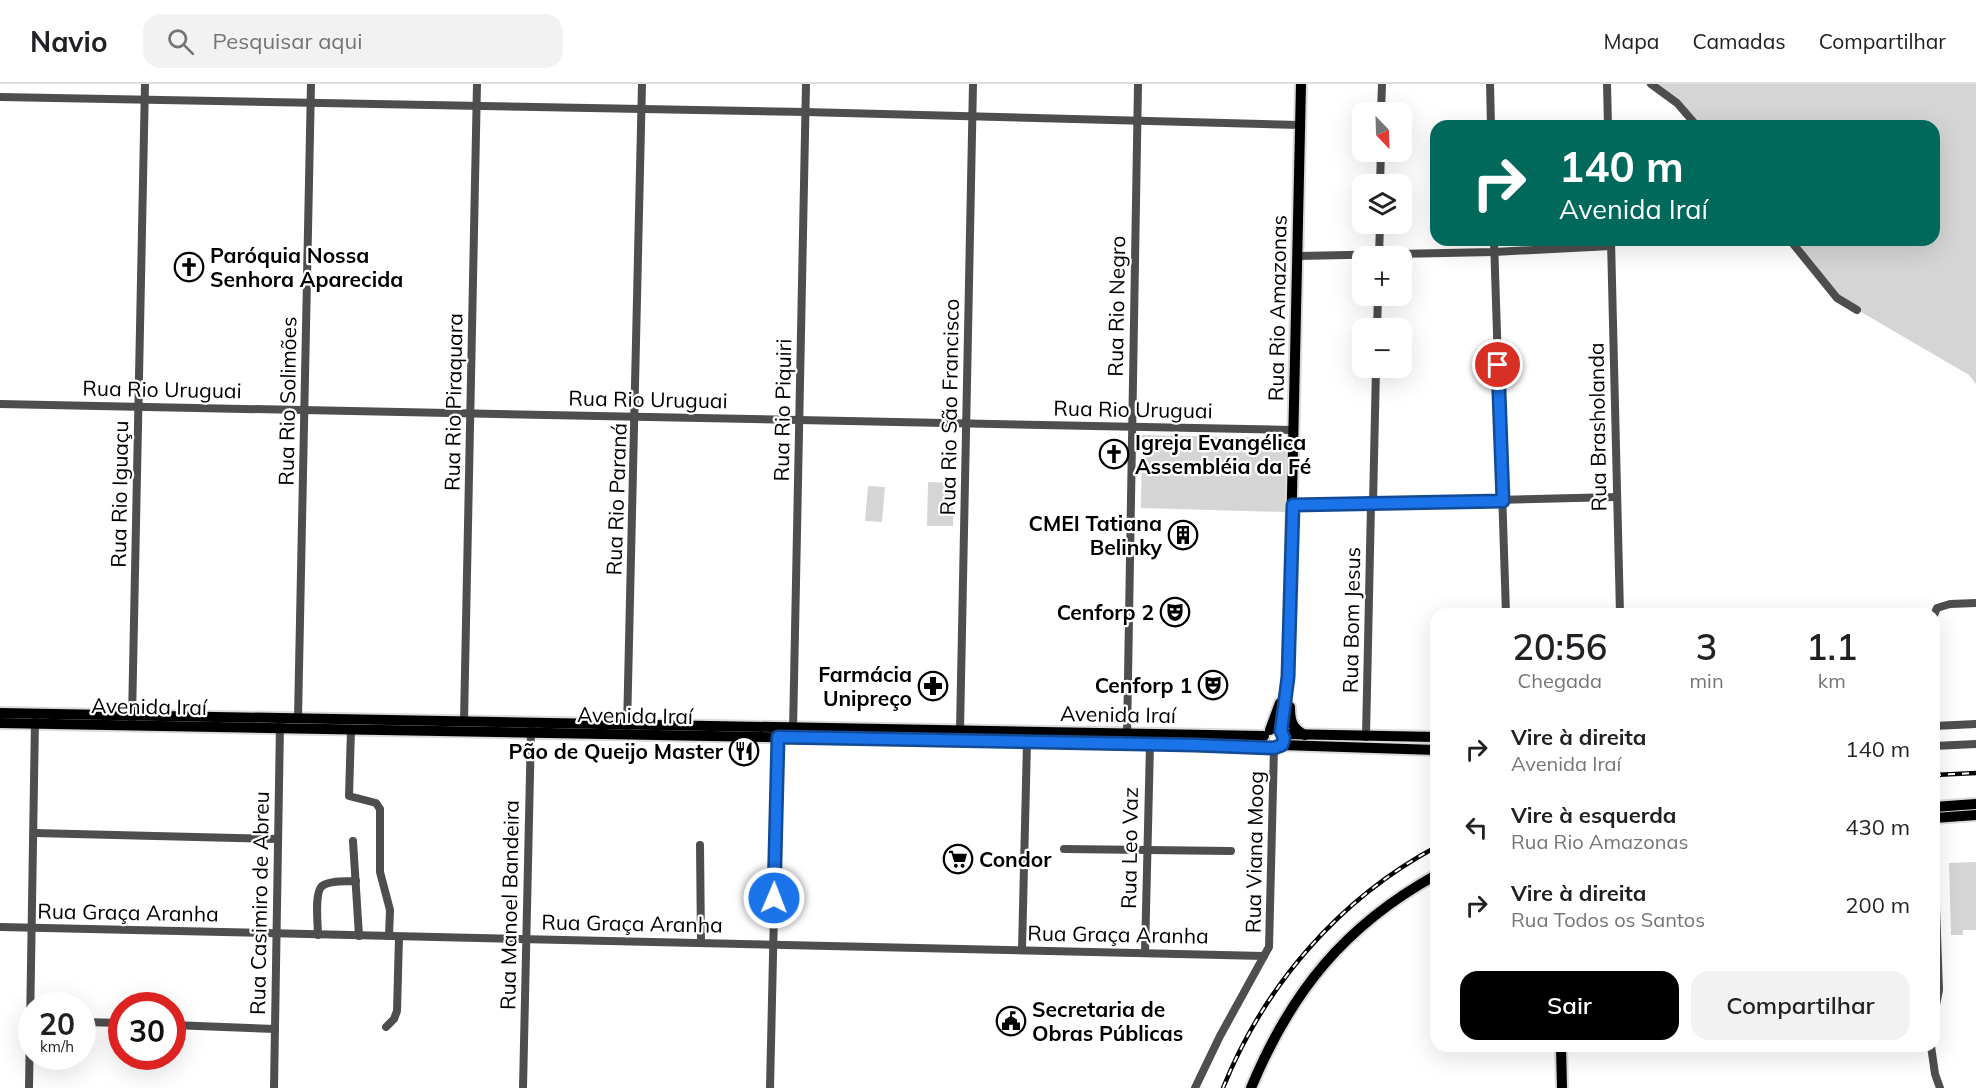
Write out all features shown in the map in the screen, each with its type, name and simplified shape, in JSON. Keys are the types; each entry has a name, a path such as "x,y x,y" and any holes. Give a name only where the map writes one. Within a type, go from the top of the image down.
{"main road":[{"name":"Rua Rio Amazonas","path":"1275,739 1279,709 1288,677 1301,84"},
{"path":"1288,677 1292,725 1298,732 1305,735"},
{"name":"Avenida Iraí","path":"0,713 35,719"},
{"name":"Avenida Iraí","path":"280,723 298,718 464,722 505,727"},
{"name":"Avenida Iraí","path":"0,723 35,719 132,720 280,723 351,730 505,727 940,735 1027,742 1275,739 1430,750"},
{"name":"Avenida Iraí","path":"651,730 778,737 793,733"},
{"name":"Avenida Iraí","path":"940,735 960,730 1127,739 1150,744 1275,739 1305,735 1430,737"},
{"path":"1940,807 1976,804"},
{"path":"1940,818 1976,815"},
{"path":"1251,1088 1274,1036 1296,1000 1327,960 1390,903 1430,879"},
{"path":"1561,1052 1562,1088"}],"street":[{"name":"Rua Rio Iguaçu","path":"132,720 145,84"},
{"name":"Rua Rio Solimões","path":"298,718 311,84"},
{"name":"Rua Rio Piraquara","path":"464,722 477,84"},
{"name":"Rua Rio Paraná","path":"627,730 642,84"},
{"name":"Rua Rio Piquiri","path":"793,733 806,84"},
{"name":"Rua Rio São Francisco","path":"960,730 973,84"},
{"name":"Rua Rio Negro","path":"1127,739 1138,84"},
{"path":"1381,102 1382,84"},
{"path":"1490,84 1491,120"},
{"path":"1607,84 1608,120"},
{"path":"1651,84 1677,103 1691,120"},
{"path":"0,97 1137,119 1300,125"},
{"path":"1494,246 1506,608"},
{"path":"1412,255 1572,246"},
{"name":"Rua Brasholanda","path":"1611,246 1620,608"},
{"path":"1795,246 1837,298 1857,310"},
{"path":"1298,256 1352,256"},
{"name":"Rua Bom Jesus","path":"1366,737 1376,378"},
{"name":"Rua Rio Uruguai","path":"0,404 1294,430"},
{"path":"1293,505 1617,497"},
{"path":"1937,608 1950,604 1976,603"},
{"path":"31,992 35,719"},
{"name":"Rua Casimiro de Abreu","path":"274,1088 280,723"},
{"path":"1940,725 1976,724"},
{"name":"Rua Manoel Bandeira","path":"523,1088 531,728"},
{"path":"351,730 349,795 376,803 380,809 380,872 390,910 388,936"},
{"path":"770,1088 778,737"},
{"name":"Rua Viana Moog","path":"1195,1088 1220,1036 1269,947 1275,739"},
{"path":"1022,950 1027,742"},
{"name":"Rua Leo Vaz","path":"1145,953 1150,744"},
{"path":"1940,746 1976,744"},
{"path":"34,833 279,839"},
{"path":"353,841 359,936"},
{"path":"700,845 701,943"},
{"path":"1064,849 1231,851"},
{"path":"318,935 317,893 322,886 356,881"},
{"name":"Rua Graça Aranha","path":"0,927 277,933 346,939 359,936 399,936 1264,956"},
{"path":"386,1027 394,1019 397,1011 399,936"},
{"path":"186,1026 275,1029"},
{"path":"1932,1052 1940,1088"},
{"path":"29,1088 30,1070"}],"shaded area":[{"path":"1651,84 1976,84 1976,384 1969,375 1837,298 1795,246 1940,246 1940,120 1690,120"},
{"path":"1142,435 1286,438 1285,512 1141,508"},
{"path":"928,482 953,483 953,526 927,526"},
{"path":"868,486 885,487 882,522 865,521"},
{"path":"1976,862 1976,930 1963,930 1963,935 1951,935 1949,863"}],"railway":[{"path":"1940,775 1976,773"},
{"path":"1223,1088 1240,1050 1260,1015 1308,949 1368,892 1430,851"}],"place":[{"name":"Paróquia Nossa Senhora Aparecida","path":"189,267"},
{"name":"Igreja Evangélica Assembléia da Fé","path":"1114,454"},
{"name":"CMEI Tatiana Belinky","path":"1183,535"},
{"name":"Cenforp 2","path":"1175,612"},
{"name":"Cenforp 1","path":"1213,685"},
{"name":"Farmácia Unipreço","path":"933,686"},
{"name":"Pão de Queijo Master","path":"744,751"},
{"name":"Condor","path":"958,859"},
{"name":"Secretaria de Obras Públicas","path":"1011,1021"}],"route":[{"path":"774,898 778,737 1271,748 1282,745 1284,738 1281,731 1288,677 1293,505 1503,501 1498,365"}]}
